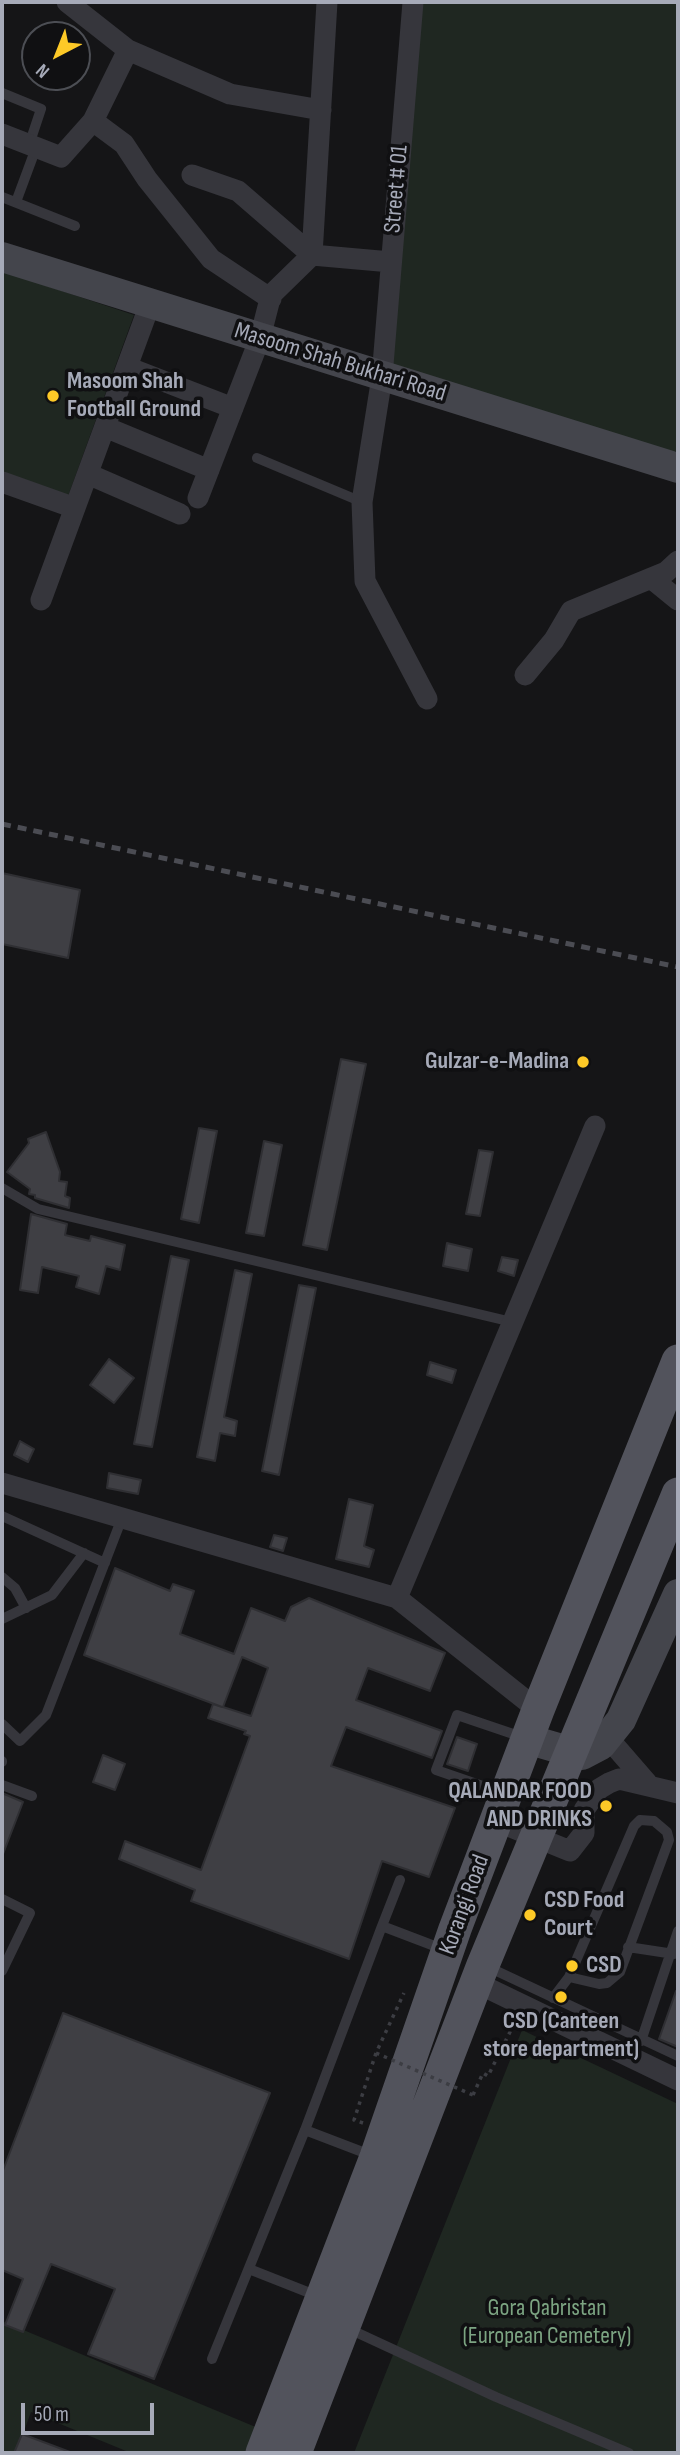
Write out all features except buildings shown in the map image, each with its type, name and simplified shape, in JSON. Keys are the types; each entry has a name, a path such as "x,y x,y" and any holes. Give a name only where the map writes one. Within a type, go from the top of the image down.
{"main road":[{"name":"Korangi Road","path":"262,2453 376,2157 447,1951 532,1724 678,1361"},
{"name":"Korangi Road","path":"295,2453 480,1974 678,1494"}],"street":[{"path":"67,2 128,50 230,94 321,110"},
{"path":"198,498 260,338 271,299 312,255 327,2"},
{"name":"Street # 01","path":"413,2 382,377 362,502 365,581 427,699"},
{"path":"2,134 61,157 93,121 128,50"},
{"path":"93,121 124,144 147,179 211,259 271,299"},
{"path":"192,176 237,191 312,255 391,262"},
{"name":"Masoom Shah Bukhari Road","path":"2,257 678,468"},
{"path":"41,600 150,304"},
{"path":"127,367 233,408"},
{"path":"105,427 209,470"},
{"path":"88,474 180,514"},
{"path":"2,482 75,508"},
{"path":"524,675 554,640 571,611 666,572 678,561"},
{"path":"651,579 678,600"},
{"path":"397,1598 595,1126"},
{"path":"2,1483 397,1598 532,1724 571,1754 582,1755 593,1750 608,1738 621,1720 678,1594"},
{"path":"608,1738 647,1783"},
{"path":"501,1807 537,1836 570,1852 584,1833 584,1810 599,1789 619,1779 647,1783 678,1793"},
{"path":"480,1974 678,2080"}],"lane":[{"path":"2,93 41,109 16,202"},
{"path":"2,197 75,226"},
{"path":"257,458 362,502"},
{"path":"2,1188 38,1209 512,1322"},
{"path":"2,1516 105,1563"},
{"path":"2,1724 20,1741 46,1715 122,1518"},
{"path":"2,1619 52,1595 84,1553"},
{"path":"2,1577 15,1588 26,1608"},
{"path":"501,1807 436,1770 457,1715 532,1724"},
{"path":"2,1785 32,1796"},
{"path":"553,1998 569,1977 634,1826 646,1819 662,1827 669,1840 620,1972 607,1983 587,1983 569,1977"},
{"path":"212,2359 400,1880"},
{"path":"2,1899 30,1913 2,1971"},
{"path":"382,1926 447,1951"},
{"path":"641,2041 674,1954 678,1931"},
{"path":"628,1947 674,1954"},
{"path":"480,1974 553,1998 678,2056"},
{"path":"304,2130 376,2157"},
{"path":"249,2269 323,2298"},
{"path":"345,2327 496,2397 629,2453"}],"path":[{"path":"354,2120 376,2053 410,1982"},
{"path":"376,2053 472,2095 483,2073 488,2076 514,2023"}],"green space":[{"path":"414,2 678,2 678,450 659,461 382,377"},
{"name":"Masoom Shah Football Ground","path":"2,271 134,315 67,499 2,478"},
{"name":"Gora Qabristan (European Cemetery)","path":"522,2030 678,2104 678,2453 354,2453"},
{"path":"2,2321 270,2433 262,2453 131,2453 31,2412 16,2453 2,2453"}],"railway":[{"path":"2,824 678,967"}],"place":[{"name":"Masoom Shah Football Ground","path":"53,396"},
{"name":"Gulzar-e-Madina","path":"583,1062"},
{"name":"QALANDAR FOOD AND DRINKS","path":"606,1806"},
{"name":"CSD Food Court","path":"530,1915"},
{"name":"CSD","path":"572,1966"},
{"name":"CSD (Canteen store department)","path":"561,1997"}]}
